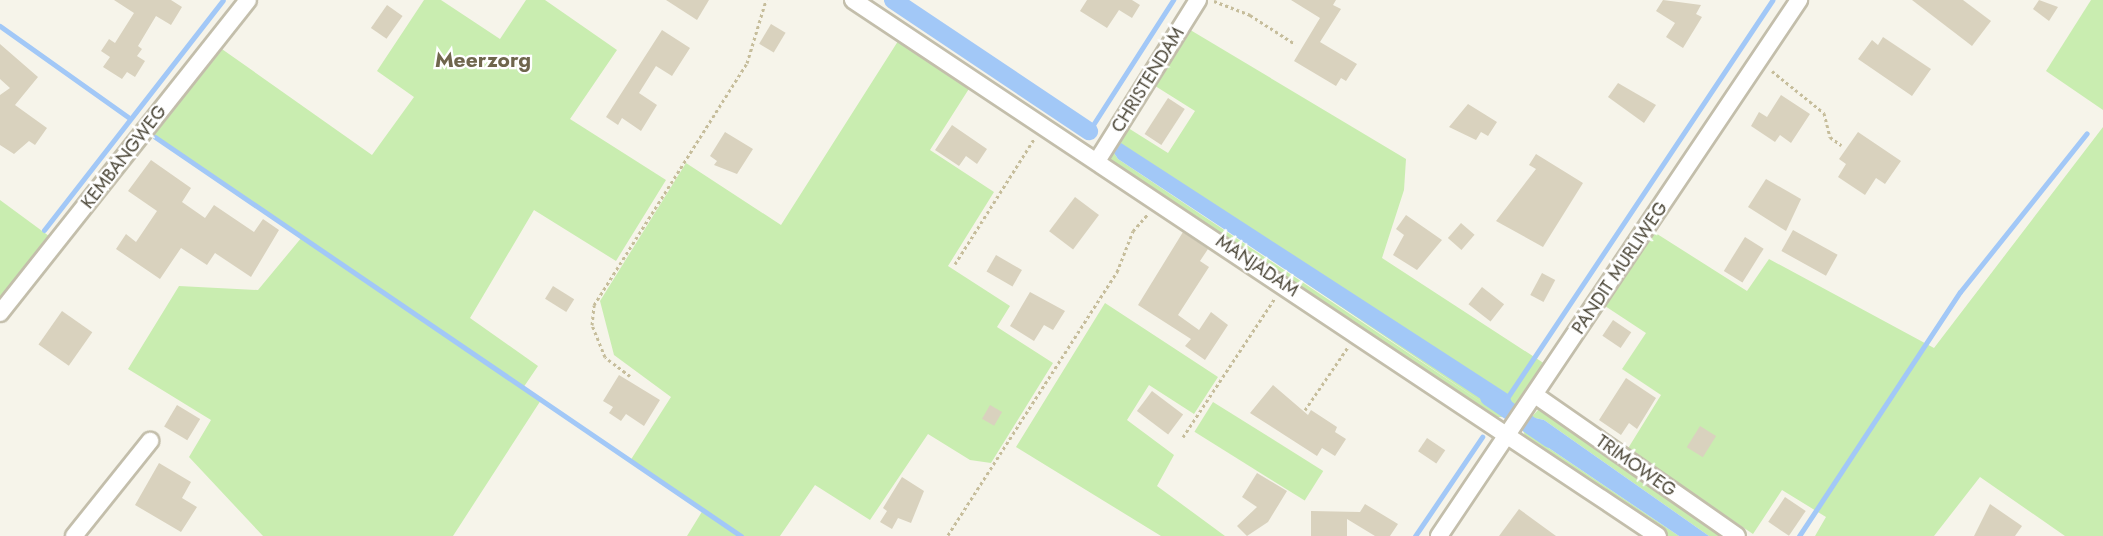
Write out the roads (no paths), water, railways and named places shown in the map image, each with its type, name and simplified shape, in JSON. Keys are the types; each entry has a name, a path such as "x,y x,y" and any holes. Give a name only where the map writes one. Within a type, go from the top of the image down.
{"street":[{"name":"KEMBANGWEG","path":"0,314 248,0"},
{"name":"MANJADAM","path":"853,0 1509,432 1658,536"},
{"name":"CHRISTENDAM","path":"1097,161 1198,0"},
{"name":"PANDIT MURLIWEG","path":"1439,536 1799,0"},
{"name":"TRIMOWEG","path":"1533,398 1737,536"},
{"path":"74,536 150,441"}],"water":[{"path":"1121,143 1508,394 1513,404 1505,415 1118,159 1114,153"},
{"path":"1535,418 1544,420 1709,536 1679,536 1534,438 1527,429"}],"waterway":[{"path":"44,230 223,0"},
{"path":"893,0 1089,131"},
{"path":"1089,131 1173,0"},
{"path":"1505,401 1772,0"},
{"path":"0,26 128,117"},
{"path":"1799,536 1960,292 2087,133"},
{"path":"155,137 741,536"},
{"path":"1489,397 1550,439"},
{"path":"1415,536 1482,437"}],"district":[{"name":"Meerzorg","path":"483,60"}]}
